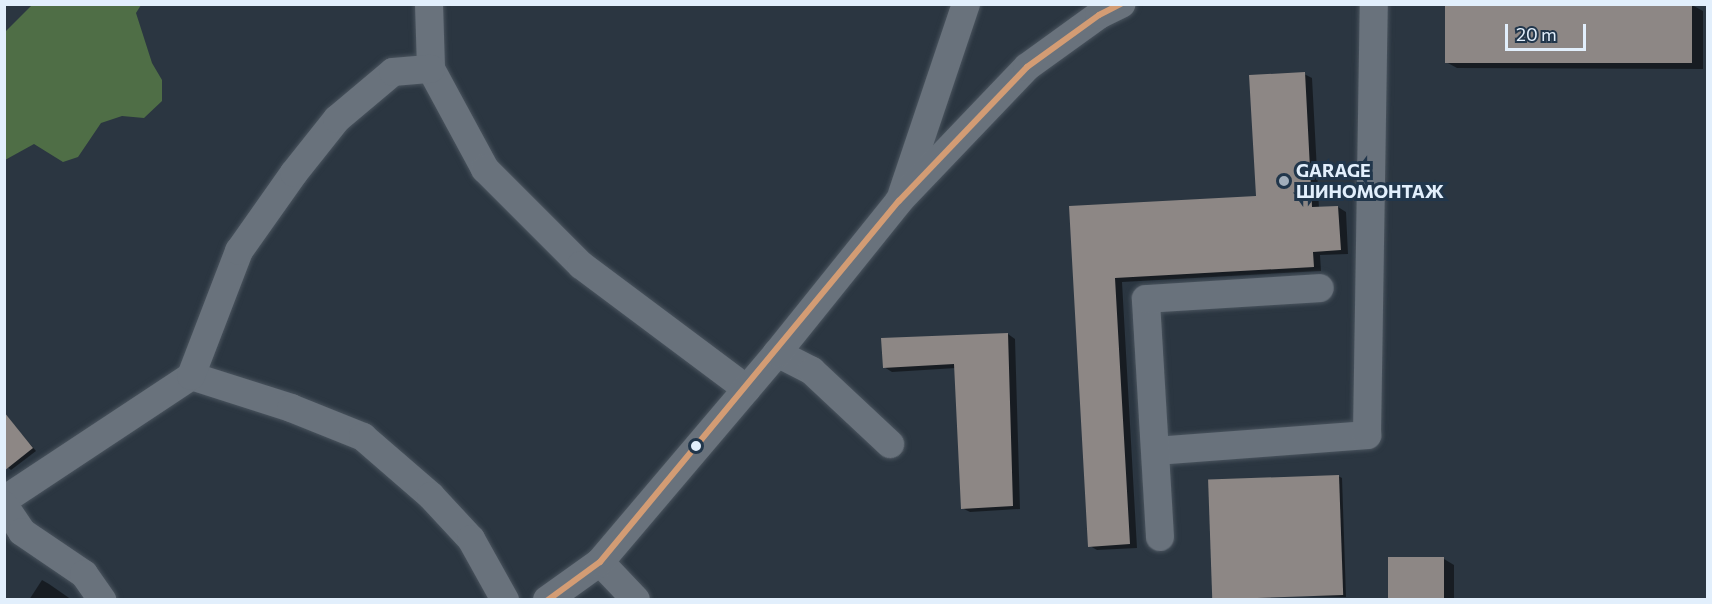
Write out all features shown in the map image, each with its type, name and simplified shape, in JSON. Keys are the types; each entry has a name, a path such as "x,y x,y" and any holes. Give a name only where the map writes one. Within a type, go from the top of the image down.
{"street":[{"path":"429,4 430,69 485,169 581,265 747,388"},
{"path":"899,201 966,4"},
{"path":"547,600 600,562 777,353 899,201 1027,67 1099,15 1122,4"},
{"path":"1156,450 1367,435 1374,4"},
{"path":"4,500 190,376 238,251 294,173 337,118 393,72 430,69"},
{"path":"1160,537 1146,299 1320,288"},
{"path":"777,353 812,371 890,444"},
{"path":"190,376 291,408 363,437 431,496 471,539 505,600"},
{"path":"4,505 22,532 84,574 102,600"},
{"path":"600,562 635,599"}],"green space":[{"path":"32,5 141,5 136,13 152,63 162,80 162,101 144,118 122,116 101,123 78,157 63,162 34,144 5,160 5,32"}],"building":[{"path":"1445,4 1692,4 1692,63 1445,63"},
{"path":"1305,72 1312,207 1338,206 1341,250 1313,252 1314,267 1115,278 1130,544 1088,547 1069,206 1256,196 1249,75"},
{"path":"1008,333 1013,506 961,509 954,364 883,368 881,338"},
{"path":"4,412 33,448 4,471"},
{"path":"1339,475 1343,595 1212,599 1208,480"},
{"path":"1388,557 1444,557 1444,600 1388,600"}],"transit line":[{"path":"548,600 600,562 899,201 1027,67 1099,15 1121,4"}],"place":[{"name":"GARAGE ШИНОМОНТАЖ","path":"1284,181"}]}
